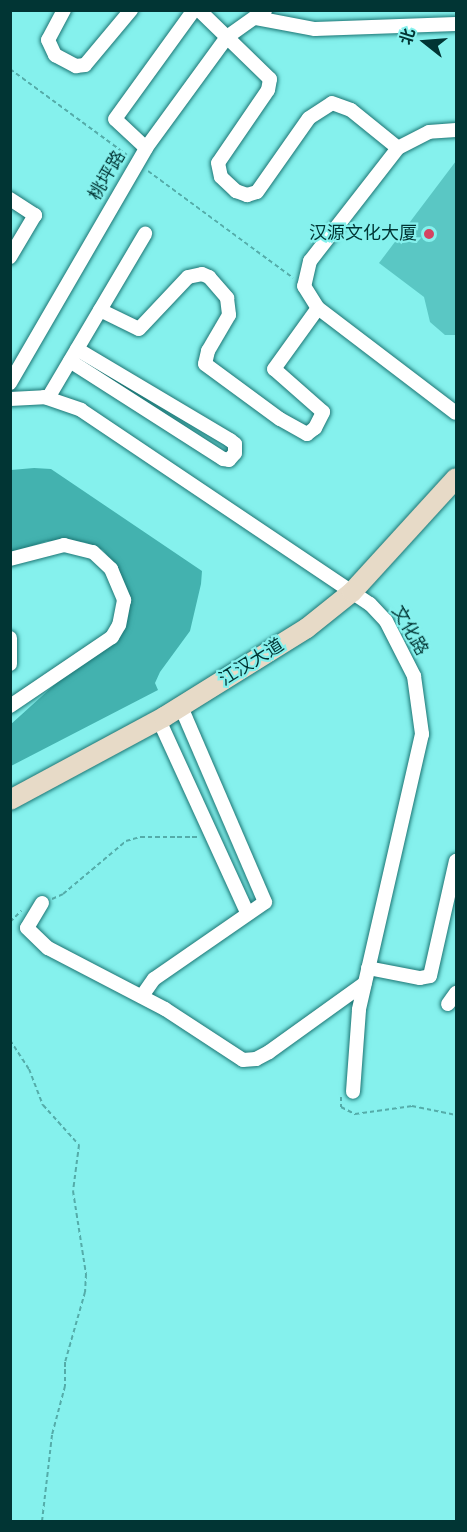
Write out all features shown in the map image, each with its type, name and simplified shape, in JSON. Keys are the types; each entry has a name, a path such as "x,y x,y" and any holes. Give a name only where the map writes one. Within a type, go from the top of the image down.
{"main road":[{"name":"江汉大道","path":"10,800 159,720 307,628 352,592 456,478"}],"street":[{"path":"64,10 48,40 55,55 76,66 85,65 131,10"},
{"path":"146,148 115,119 196,10 270,79 268,90 218,163 220,177 236,190 247,195 257,192 309,118 332,103 351,110 398,148"},
{"path":"260,14 315,29 456,24"},
{"name":"桃坪路","path":"13,371 146,148 227,37 260,14"},
{"path":"456,130 429,132 398,148 310,261 304,286 318,308 456,413"},
{"path":"10,199 35,214 10,257"},
{"path":"48,398 145,234"},
{"path":"100,310 139,329 188,277 209,278 223,290 229,315 208,351 205,364 280,419 307,434 315,428 323,412 274,369 318,308"},
{"path":"70,362 223,459 229,460 235,453 235,444 230,440 77,349"},
{"name":"文化路","path":"10,399 48,398 81,410 352,592 386,621 414,676 422,734 359,1010 353,1092"},
{"path":"10,559 46,547 84,549 111,569 124,600 119,625 112,637 10,706"},
{"path":"10,638 10,664"},
{"path":"142,996 154,979 247,912 265,902 181,707"},
{"path":"159,720 247,912"},
{"path":"369,968 420,978 430,976 456,861"},
{"path":"42,903 31,917 27,928 48,948 142,996 243,1060 256,1059 269,1052 365,983"}],"path":[{"path":"10,69 127,155"},
{"path":"148,171 304,286"},
{"path":"10,922 23,910 63,894 126,841 140,837 213,837"},
{"path":"10,1040 29,1069 43,1105 79,1145 73,1191 86,1274 86,1292 65,1362 65,1386 52,1435 42,1521"},
{"path":"353,1092 341,1094 339,1101 341,1107 355,1114 412,1106 456,1115"}],"shaded area":[{"path":"51,469 202,571 201,584 190,631 160,672 155,683 158,690 11,766 10,725 63,677 118,640 130,600 119,570 103,550 84,542 47,541 11,553 11,470"}],"building":[{"name":"汉源文化大厦","path":"456,161 456,335 445,335 430,322 424,297 379,263"}],"place":[{"name":"汉源文化大厦","path":"429,234"}]}
